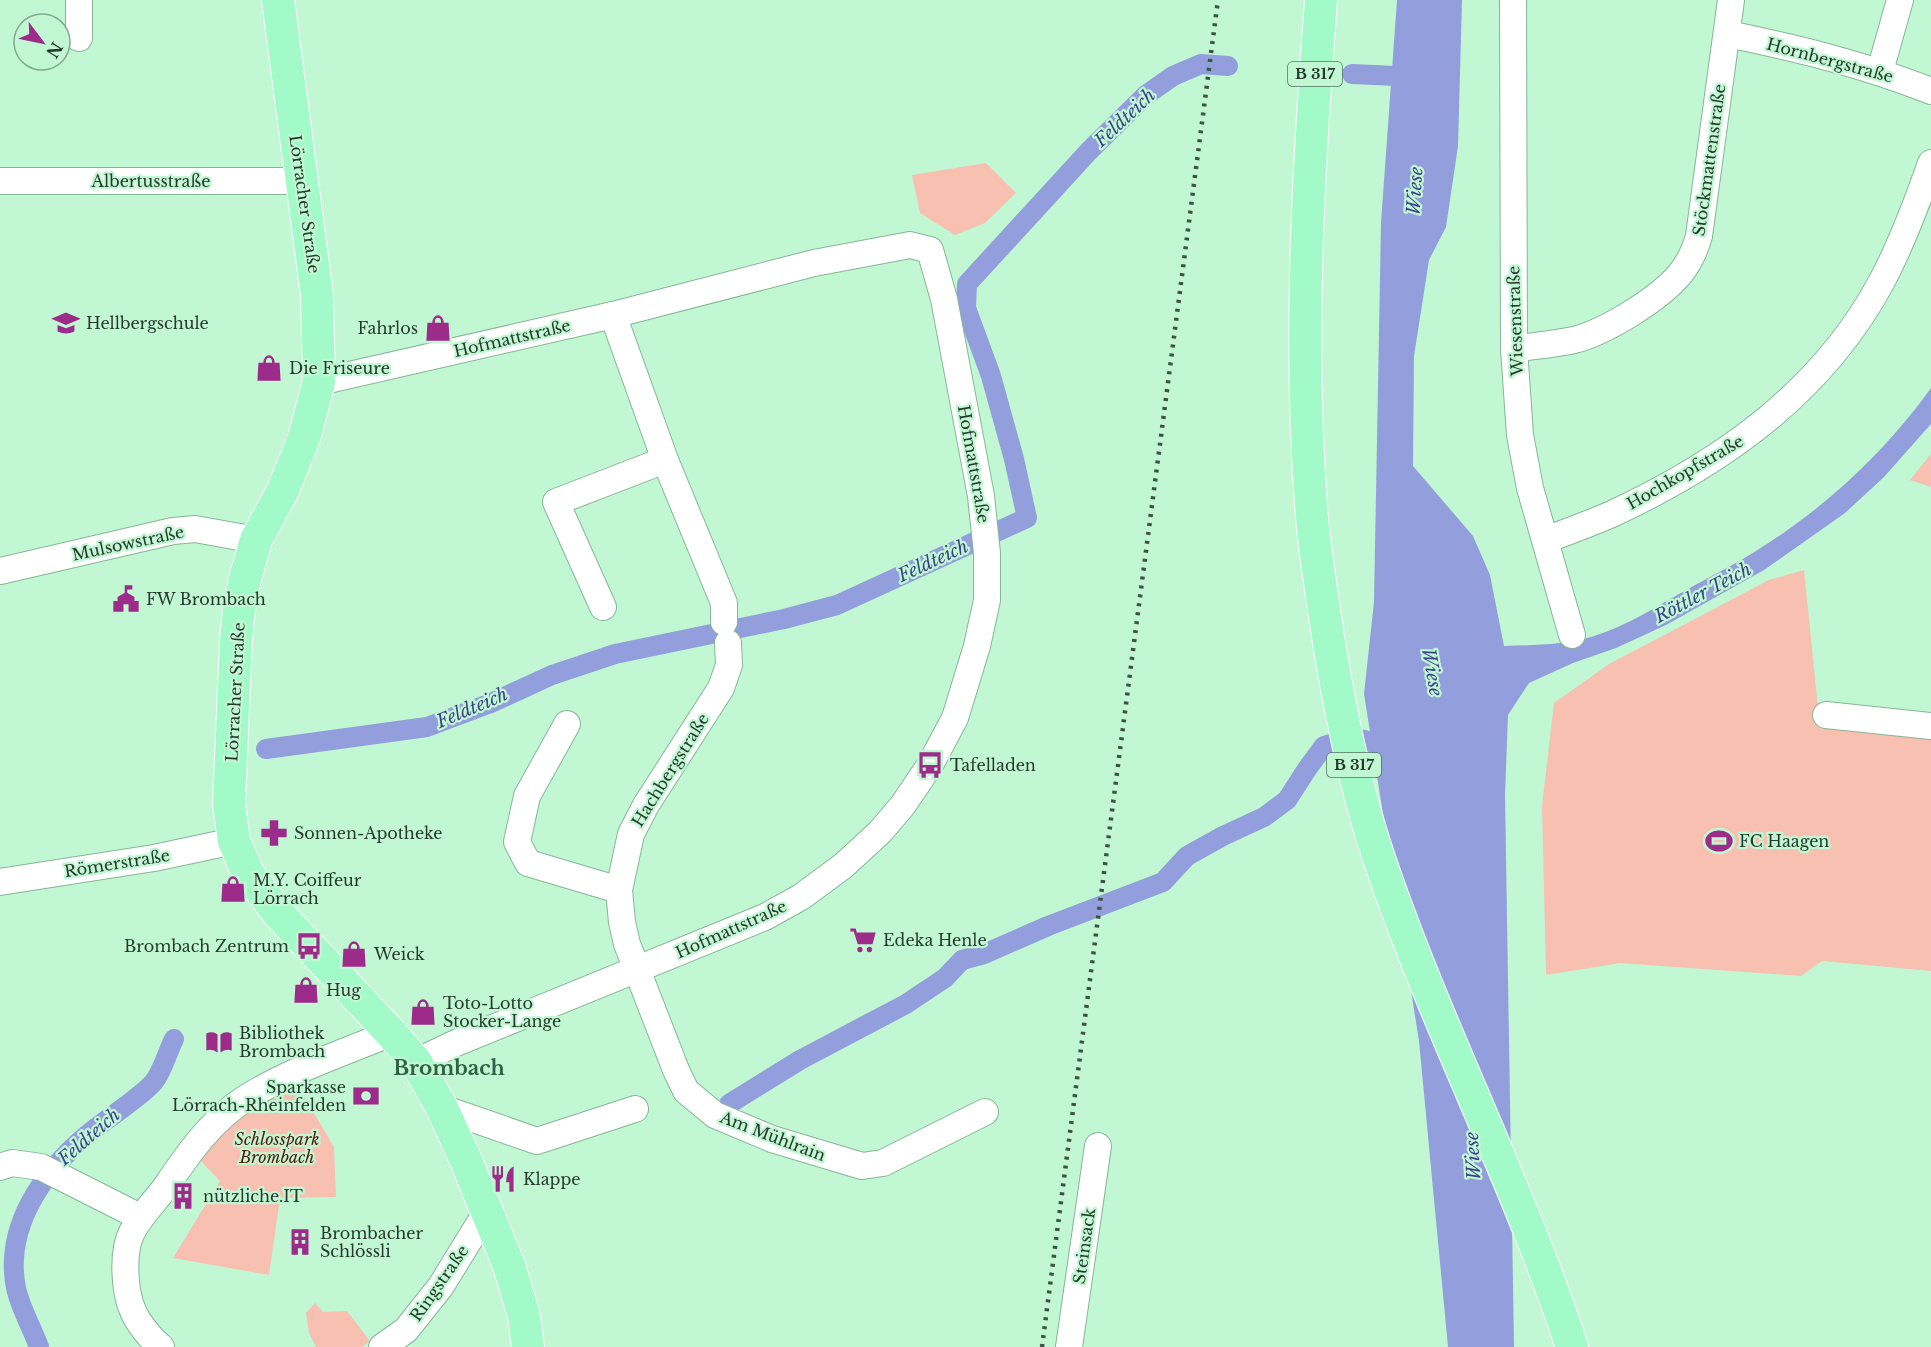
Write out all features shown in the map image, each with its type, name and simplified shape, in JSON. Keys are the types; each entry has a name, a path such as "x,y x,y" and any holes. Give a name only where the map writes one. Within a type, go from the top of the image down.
{"main road":[{"name":"Lörracher Straße","path":"278,0 317,295 319,382 304,438 283,490 256,540 245,579 236,640 229,804 234,841 248,873 278,913 391,1032 416,1062 442,1108 510,1268 524,1316 528,1347"},
{"name":"B 317","path":"1321,0 1310,147 1305,294 1308,442 1320,585 1342,723 1374,844 1412,947 1551,1282 1572,1347"}],"street":[{"path":"79,38 80,0"},
{"name":"Wiesenstraße","path":"1513,0 1514,350 1520,435 1530,488 1572,635"},
{"name":"Stöckmattenstraße","path":"1514,350 1576,339 1605,328 1633,312 1668,286 1688,263 1699,236 1731,0"},
{"path":"1880,71 1900,0"},
{"name":"Hornbergstraße","path":"1728,34 1805,50 1880,71 1931,91"},
{"name":"Hochkopfstraße","path":"1546,540 1614,513 1685,476 1759,427 1798,393 1856,324 1882,281 1904,236 1931,163"},
{"name":"Albertusstraße","path":"0,181 302,181"},
{"name":"Hofmattstraße","path":"319,382 613,315 814,263 910,245 930,250 944,299 972,442 984,519 987,600 978,646 955,718 930,765 903,805 880,832 843,866 801,897 765,917 456,1042 416,1062"},
{"name":"Hachbergstraße","path":"613,315 665,460 724,603 729,665 721,688 646,806 631,834 619,890 622,922 636,970"},
{"path":"603,607 556,502 665,460"},
{"name":"Mulsowstraße","path":"0,571 173,531 195,529 256,540"},
{"path":"1826,715 1931,726"},
{"path":"567,724 527,796 517,842 528,863 619,890"},
{"name":"Römerstraße","path":"0,882 154,858 234,841"},
{"name":"Am Mühlrain","path":"636,970 686,1091 715,1115 742,1127 862,1166 883,1163 985,1112"},
{"path":"161,1347 133,1311 126,1280 126,1247 140,1217 163,1191 204,1133 245,1099 295,1072 391,1032"},
{"path":"442,1108 537,1141 635,1110"},
{"name":"Steinsack","path":"1069,1347 1098,1146"},
{"path":"0,1167 12,1163 50,1172 140,1217"},
{"name":"Ringstraße","path":"382,1347 406,1330 434,1294 487,1211"}],"green space":[{"path":"986,163 1016,193 985,223 955,235 920,213 912,175"},
{"path":"1931,454 1931,487 1910,480"},
{"path":"1804,570 1819,718 1931,737 1931,971 1822,961 1801,976 1620,963 1546,975 1542,806 1554,703 1609,664 1769,580"},
{"name":"Schlosspark Brombach","path":"295,1081 334,1147 336,1197 280,1198 269,1275 173,1258 220,1181 194,1154 230,1118"},
{"path":"315,1303 323,1312 347,1311 370,1341 362,1347 316,1347 309,1333 306,1313"}],"water":[{"path":"1397,0 1462,0 1458,146 1446,227 1429,260 1414,356 1413,466 1473,536 1490,575 1504,646 1561,643 1606,632 1642,615 1750,554 1783,533 1831,497 1853,477 1894,434 1931,388 1931,424 1884,477 1845,513 1764,570 1666,625 1529,683 1508,715 1505,795 1514,1347 1448,1347 1419,1041 1364,694 1374,602 1381,223"}],"waterway":[{"name":"Feldteich","path":"266,749 427,727 491,703 552,675 615,654 784,619 837,605 1027,518 1014,459 991,376 966,308 967,284 1089,151 1146,95 1173,76 1201,64 1228,66"},
{"name":"Feldteich","path":"1352,74 1418,77"},
{"path":"729,1104 800,1060 906,1004 945,978 962,960 984,954 1048,926 1163,882 1187,856 1264,817 1287,800 1324,746 1353,737 1378,744 1394,736"},
{"name":"Feldteich","path":"39,1347 18,1295 14,1265 16,1244 30,1202 56,1166 71,1150 95,1128 152,1084 174,1039"}],"railway":[{"path":"1042,1347 1218,0"}],"place":[{"name":"Hellbergschule","path":"66,323"},
{"name":"Fahrlos","path":"438,328"},
{"name":"Die Friseure","path":"269,368"},
{"name":"FW Brombach","path":"126,599"},
{"name":"Tafelladen","path":"930,765"},
{"name":"Sonnen-Apotheke","path":"274,833"},
{"name":"FC Haagen","path":"1719,841"},
{"name":"M.Y. Coiffeur Lörrach","path":"233,889"},
{"name":"Edeka Henle","path":"863,940"},
{"name":"Brombach Zentrum","path":"309,946"},
{"name":"Weick","path":"354,954"},
{"name":"Hug","path":"306,990"},
{"name":"Toto-Lotto Stocker-Lange","path":"423,1012"},
{"name":"Bibliothek Brombach","path":"219,1042"},
{"name":"Sparkasse Lörrach-Rheinfelden","path":"366,1096"},
{"name":"Klappe","path":"503,1179"},
{"name":"nützliche.IT","path":"183,1196"},
{"name":"Brombacher Schlössli","path":"300,1242"}],"district":[{"name":"Brombach","path":"449,1068"}],"water label":[{"name":"Wiese","path":"1415,191"},
{"name":"Röttler Teich","path":"1703,593"},
{"name":"Wiese","path":"1432,672"},
{"name":"Wiese","path":"1473,1156"}]}
